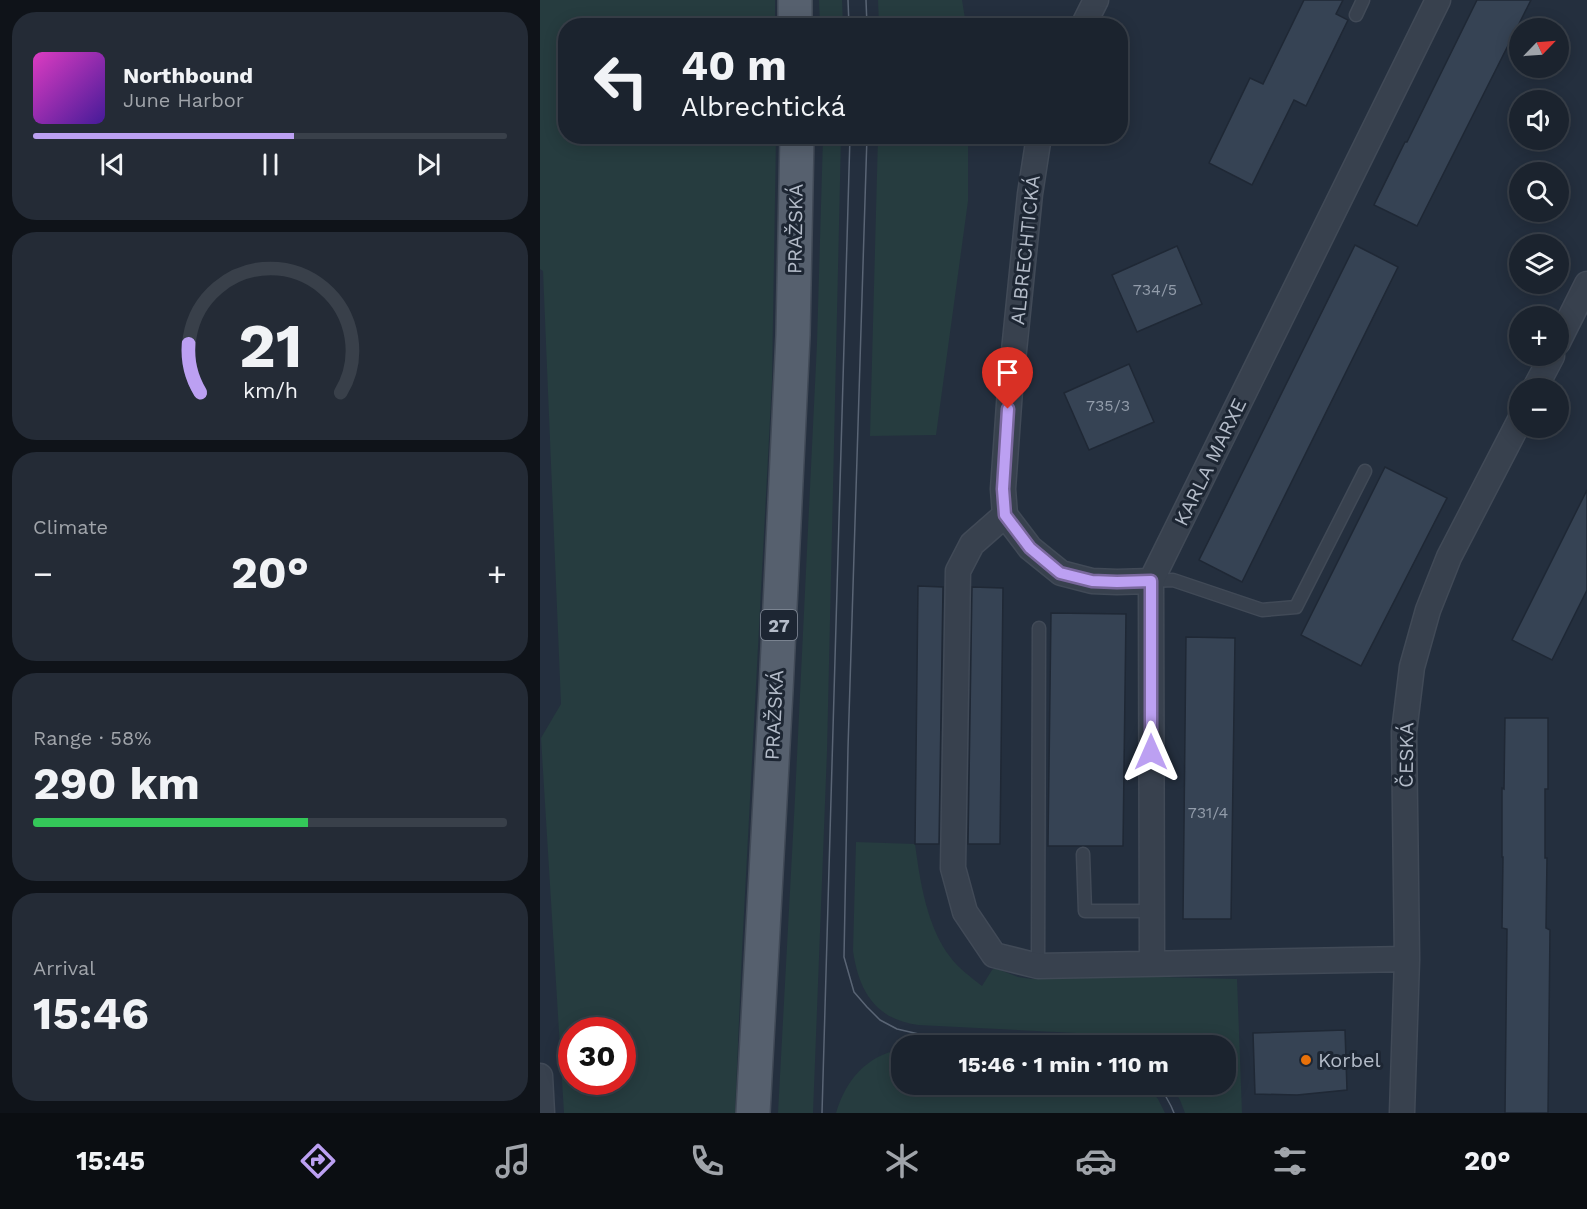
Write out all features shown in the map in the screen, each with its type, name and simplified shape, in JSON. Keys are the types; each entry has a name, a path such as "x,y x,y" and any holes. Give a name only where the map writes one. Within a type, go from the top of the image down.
{"main road":[{"path":"795,0 795,18"},
{"name":"PRAŽSKÁ","path":"753,1113 792,359 797,144"}],"street":[{"path":"1087,18 1096,0"},
{"name":"KARLA MARXE","path":"1152,963 1151,581 1438,0"},
{"name":"ALBRECHTICKÁ","path":"1005,515 1003,489 1010,390 1030,194 1038,144"},
{"path":"1569,320 1587,284"},
{"name":"ČESKÁ","path":"1402,1113 1407,959 1404,732 1412,667 1428,610 1449,557 1511,438"},
{"path":"1151,581 1092,581 1060,573 1030,548 1005,515 972,544 958,571 953,868 965,912 994,955 1038,966 1407,959"}],"lane":[{"path":"1356,15 1363,0"},
{"path":"1151,581 1173,579 1262,610 1296,607 1365,471"},
{"path":"1038,966 1039,628"},
{"path":"1083,854 1084,911 1151,911"}],"green space":[{"path":"540,0 775,0 775,18 558,18 558,144 776,144 772,381 735,1113 564,1113 563,1095 636,1095 636,1017 558,1017 541,738 561,704 543,271 540,269"},
{"path":"819,0 842,0 843,18 820,18"},
{"path":"878,0 962,0 965,18 879,18"},
{"path":"823,144 841,144 827,751 813,1113 778,1113 795,798 817,343"},
{"path":"878,144 968,144 968,201 936,435 870,436"},
{"path":"856,842 915,844 922,888 936,933 954,962 982,986 995,968 1018,977 1032,979 1123,976 1237,979 1242,1113 1185,1113 1177,1095 1236,1095 1236,1035 1099,1035 918,1025 903,1022 891,1017 872,1001 860,979 853,951"},
{"path":"891,1052 891,1095 1155,1095 1165,1113 836,1113 845,1090 859,1071 877,1057"}],"building":[{"path":"1304,0 1343,0 1336,14 1348,20 1306,106 1294,100 1252,185 1209,163 1250,78 1263,84"},
{"path":"1477,0 1531,0 1522,18 1509,18 1509,44 1417,226 1374,205"},
{"path":"1355,245 1398,267 1242,582 1199,560"},
{"path":"1177,246 1202,304 1137,332 1112,275"},
{"path":"1129,364 1154,422 1089,450 1064,393"},
{"path":"1385,467 1447,498 1361,666 1301,635"},
{"path":"1587,490 1587,590 1552,660 1512,640"},
{"path":"918,586 943,587 939,844 915,844"},
{"path":"972,587 1003,588 1000,844 968,844"},
{"path":"1051,613 1126,614 1123,846 1048,846"},
{"path":"1186,637 1235,638 1231,919 1183,919"},
{"path":"1505,718 1548,718 1545,858 1547,858 1546,928 1550,930 1548,1113 1505,1113 1507,929 1502,928 1502,788 1504,789"},
{"path":"1345,1030 1347,1090 1297,1095 1255,1094 1253,1033"}],"tram line":[{"path":"848,0 849,18"},
{"path":"866,0 867,18"},
{"path":"822,1113 850,144"},
{"path":"867,144 848,748 844,957 854,992 880,1020 897,1029 923,1035"},
{"path":"1165,1095 1174,1113"}],"place":[{"name":"Korbel","path":"1306,1060"}],"route":[{"path":"1008,409 1003,489 1005,515 1030,548 1060,573 1092,581 1151,581 1151,752"}]}
